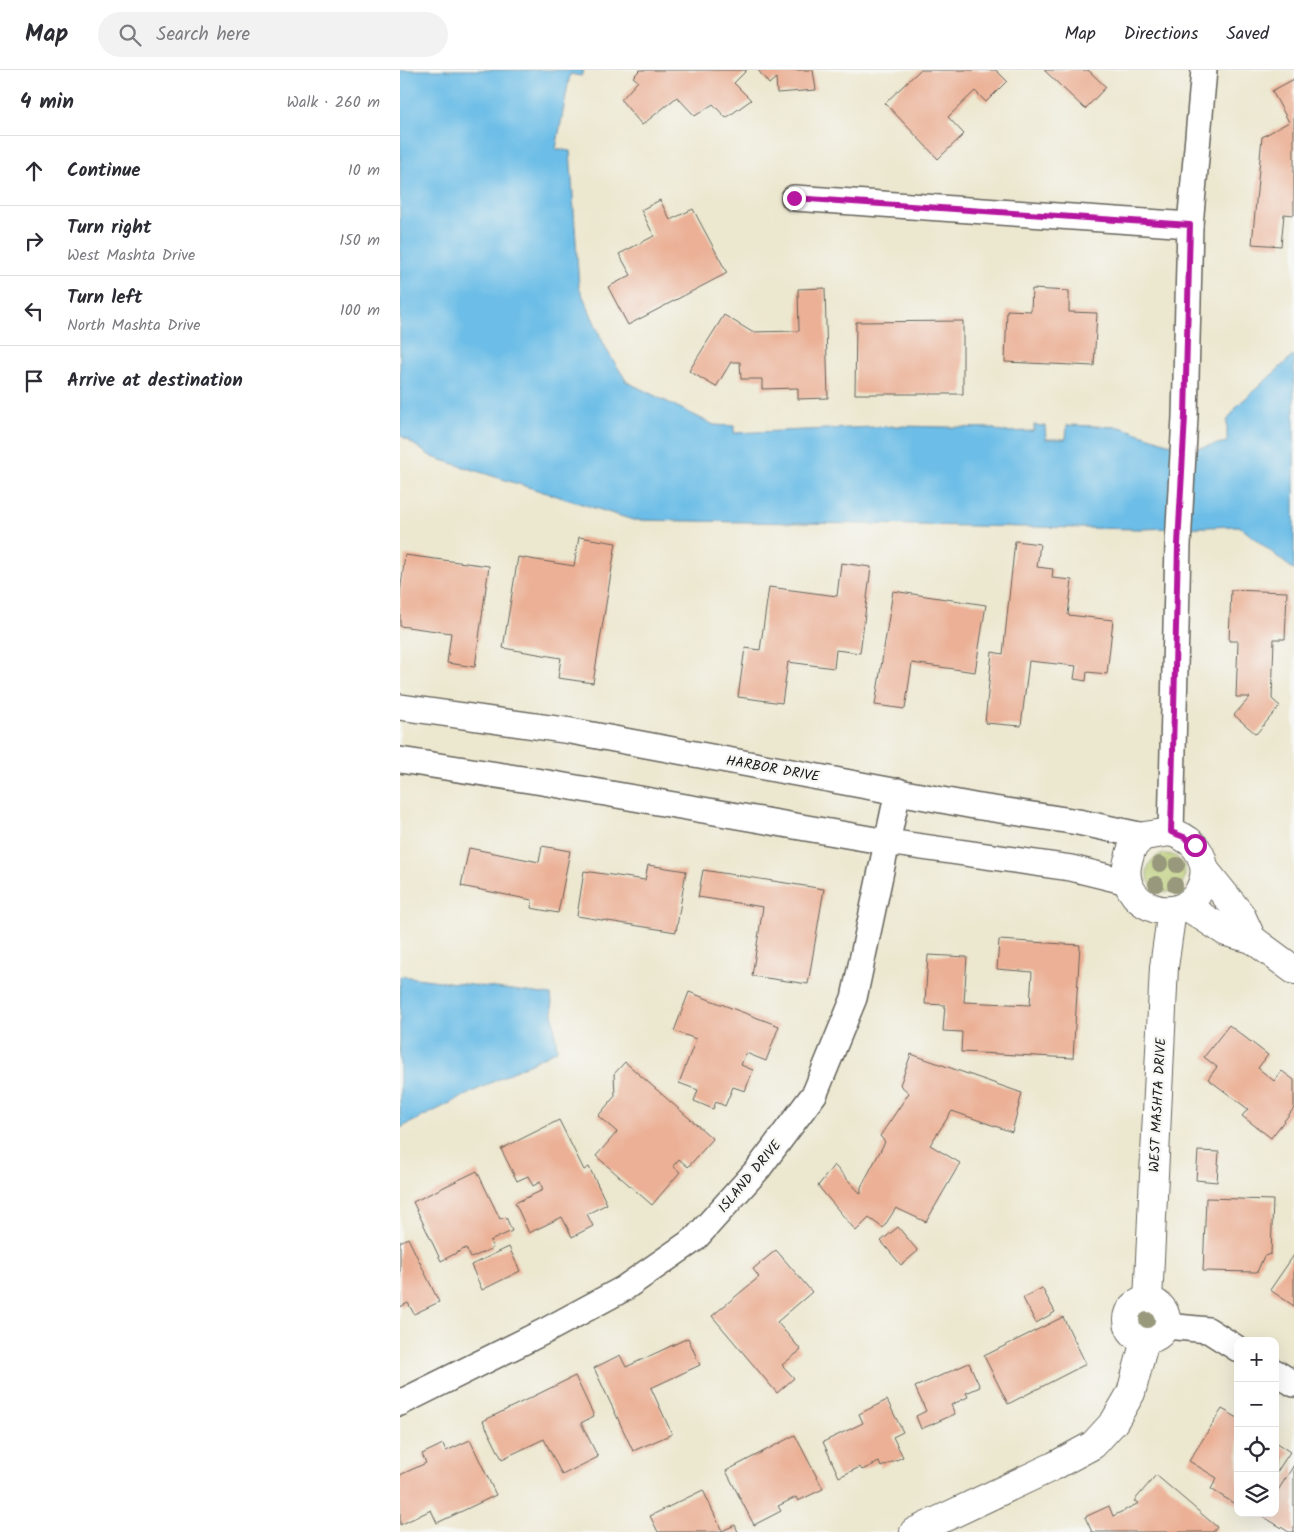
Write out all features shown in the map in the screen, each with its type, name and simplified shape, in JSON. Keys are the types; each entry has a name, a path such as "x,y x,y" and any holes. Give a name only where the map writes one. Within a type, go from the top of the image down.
{"street":[{"path":"1171,832 1178,545 1185,416 1190,225 1204,70"},
{"path":"794,198 1190,225"},
{"name":"HARBOR DRIVE","path":"400,707 571,731 898,790 974,806 1078,822 1144,836"},
{"path":"400,760 542,782 887,842 1071,868 1128,882"},
{"name":"ISLAND DRIVE","path":"400,1403 547,1330 624,1289 695,1239 758,1169 815,1093 854,998 898,790"},
{"path":"1171,832 1184,837 1195,845 1202,857 1205,870 1203,884 1196,896 1179,908 1158,910 1144,905 1134,895 1128,882 1126,869 1132,848 1144,836 1171,832"},
{"path":"1205,870 1241,914 1252,938"},
{"path":"1179,908 1226,932 1252,938 1294,970"},
{"name":"WEST MASHTA DRIVE","path":"1156,1333 1166,1317 1162,1308 1156,1303 1148,1301 1164,967 1179,908"},
{"path":"914,1532 1054,1466 1093,1445 1114,1422 1131,1394 1156,1333 1193,1328 1208,1330 1234,1346"},
{"path":"1279,1375 1294,1384"}],"green space":[{"path":"1166,854 1173,855 1179,860 1184,866 1184,880 1179,886 1173,891 1166,892 1159,891 1153,886 1148,880 1147,873 1148,866 1153,860 1159,855"}],"water":[{"path":"400,70 584,70 581,76 570,74 556,149 570,151 579,287 606,349 627,382 714,425 734,426 734,433 898,426 992,428 1001,432 1034,431 1034,425 1045,426 1046,439 1066,439 1067,425 1120,427 1188,450 1227,442 1227,421 1238,405 1294,355 1294,570 1239,526 1141,529 633,520 432,457 400,435"},
{"path":"400,976 551,995 557,1050 400,1128"}],"building":[{"path":"640,70 747,70 734,83 751,100 726,118 713,104 695,116 677,97 642,125 621,100 638,81 633,77"},
{"path":"758,70 813,70 816,90 777,93 776,78 769,84"},
{"path":"920,70 996,70 1007,81 986,102 975,91 948,117 964,134 938,159 885,103"},
{"path":"1044,70 1088,70 1106,87 1085,109"},
{"path":"1294,79 1294,215 1284,214 1281,246 1252,244 1262,137 1289,122 1272,91"},
{"path":"660,200 670,220 693,209 727,273 628,325 608,287 631,275 619,254 654,236 641,210"},
{"path":"825,288 828,398 798,399 798,388 762,389 762,379 741,379 740,362 731,362 716,387 689,371 724,315 752,332 799,331 798,289"},
{"path":"1032,289 1069,291 1069,312 1097,313 1094,366 1005,362 1007,310 1031,311"},
{"path":"963,321 963,394 855,394 856,322"},
{"path":"579,537 616,543 593,683 558,678 561,658 503,648 518,557 574,566"},
{"path":"1015,541 1040,544 1037,567 1053,569 1052,578 1072,580 1068,615 1113,620 1107,674 1087,672 1086,681 1074,679 1076,666 1029,661 1021,726 985,723 992,652 1003,654"},
{"path":"405,555 489,566 475,667 447,663 451,633 400,626 400,593"},
{"path":"841,563 871,567 860,653 836,650 834,668 788,662 782,703 738,697 745,648 760,650 769,587 837,596"},
{"path":"1231,590 1287,592 1285,639 1274,639 1272,699 1280,706 1256,734 1234,715 1250,697 1236,697 1238,641 1229,641"},
{"path":"893,591 986,605 975,672 912,663 905,709 875,705"},
{"path":"542,846 570,851 558,913 531,908 532,900 461,886 469,848 539,862"},
{"path":"648,865 686,871 676,932 577,916 584,871 645,880"},
{"path":"703,870 824,889 808,984 752,976 763,907 698,897"},
{"path":"999,940 1080,945 1073,1058 961,1052 962,1032 943,1031 945,1005 925,1004 928,955 967,957 964,1002 1030,1005 1032,972 997,969"},
{"path":"689,992 779,1026 766,1061 746,1053 741,1065 753,1070 745,1091 733,1087 725,1106 716,1102 713,1109 694,1101 698,1090 679,1083 696,1039 674,1031"},
{"path":"1229,1025 1268,1055 1258,1068 1274,1081 1282,1071 1294,1080 1294,1108 1271,1138 1242,1116 1248,1109 1208,1079 1217,1067 1204,1057"},
{"path":"911,1054 1022,1093 1012,1132 952,1111 930,1145 960,1163 926,1222 896,1208 883,1228 869,1218 856,1231 818,1186 834,1165 861,1194 861,1187 885,1142 880,1136 909,1093 900,1085"},
{"path":"625,1062 713,1139 688,1167 679,1159 673,1166 680,1172 652,1205 596,1156 617,1132 598,1116 615,1096 614,1074"},
{"path":"559,1120 584,1170 589,1167 607,1204 587,1214 593,1226 572,1237 562,1217 529,1233 515,1203 543,1190 540,1182 533,1186 528,1176 517,1181 501,1149"},
{"path":"1198,1151 1219,1152 1217,1182 1196,1180"},
{"path":"477,1171 500,1219 506,1217 512,1231 490,1241 493,1248 471,1258 466,1248 441,1261 413,1202"},
{"path":"1206,1198 1273,1200 1271,1254 1264,1256 1257,1272 1203,1271"},
{"path":"898,1227 918,1251 901,1265 881,1241"},
{"path":"408,1238 439,1302 414,1314 408,1303 400,1307 400,1242"},
{"path":"509,1247 520,1271 482,1290 471,1265"},
{"path":"776,1250 812,1292 777,1322 801,1350 782,1365 794,1378 777,1393 712,1316 759,1277 753,1269"},
{"path":"1294,1255 1294,1306 1270,1290"},
{"path":"1042,1288 1055,1312 1036,1323 1023,1298"},
{"path":"1063,1317 1086,1364 1008,1404 984,1356"},
{"path":"688,1338 700,1365 651,1388 672,1434 633,1451 594,1368 620,1355 626,1367"},
{"path":"969,1363 980,1387 966,1393 968,1397 951,1405 955,1414 921,1429 916,1416 926,1411 915,1387"},
{"path":"575,1376 594,1416 581,1423 598,1457 562,1475 544,1439 502,1459 483,1421"},
{"path":"887,1400 903,1432 893,1437 903,1457 881,1467 879,1462 862,1470 860,1467 839,1477 823,1442 863,1423 859,1414"},
{"path":"1222,1409 1234,1416 1234,1503 1211,1489 1217,1478 1189,1461"},
{"path":"795,1435 823,1489 798,1501 796,1497 778,1506 781,1511 754,1525 726,1471"},
{"path":"470,1440 496,1495 437,1523 431,1510 400,1525 400,1475 426,1463 422,1454 443,1444 446,1451"},
{"path":"1279,1445 1290,1452 1279,1469"},
{"path":"1294,1465 1294,1532 1289,1532 1264,1517 1279,1517 1279,1489"},
{"path":"1156,1475 1217,1527 1213,1532 1092,1532 1085,1517 1109,1506 1113,1516 1139,1503 1134,1501"},
{"path":"703,1490 722,1531 735,1525 738,1532 658,1532 650,1516"}],"route":[{"path":"794,198 1190,225 1185,416 1178,545 1171,832 1184,837 1195,845"}]}
